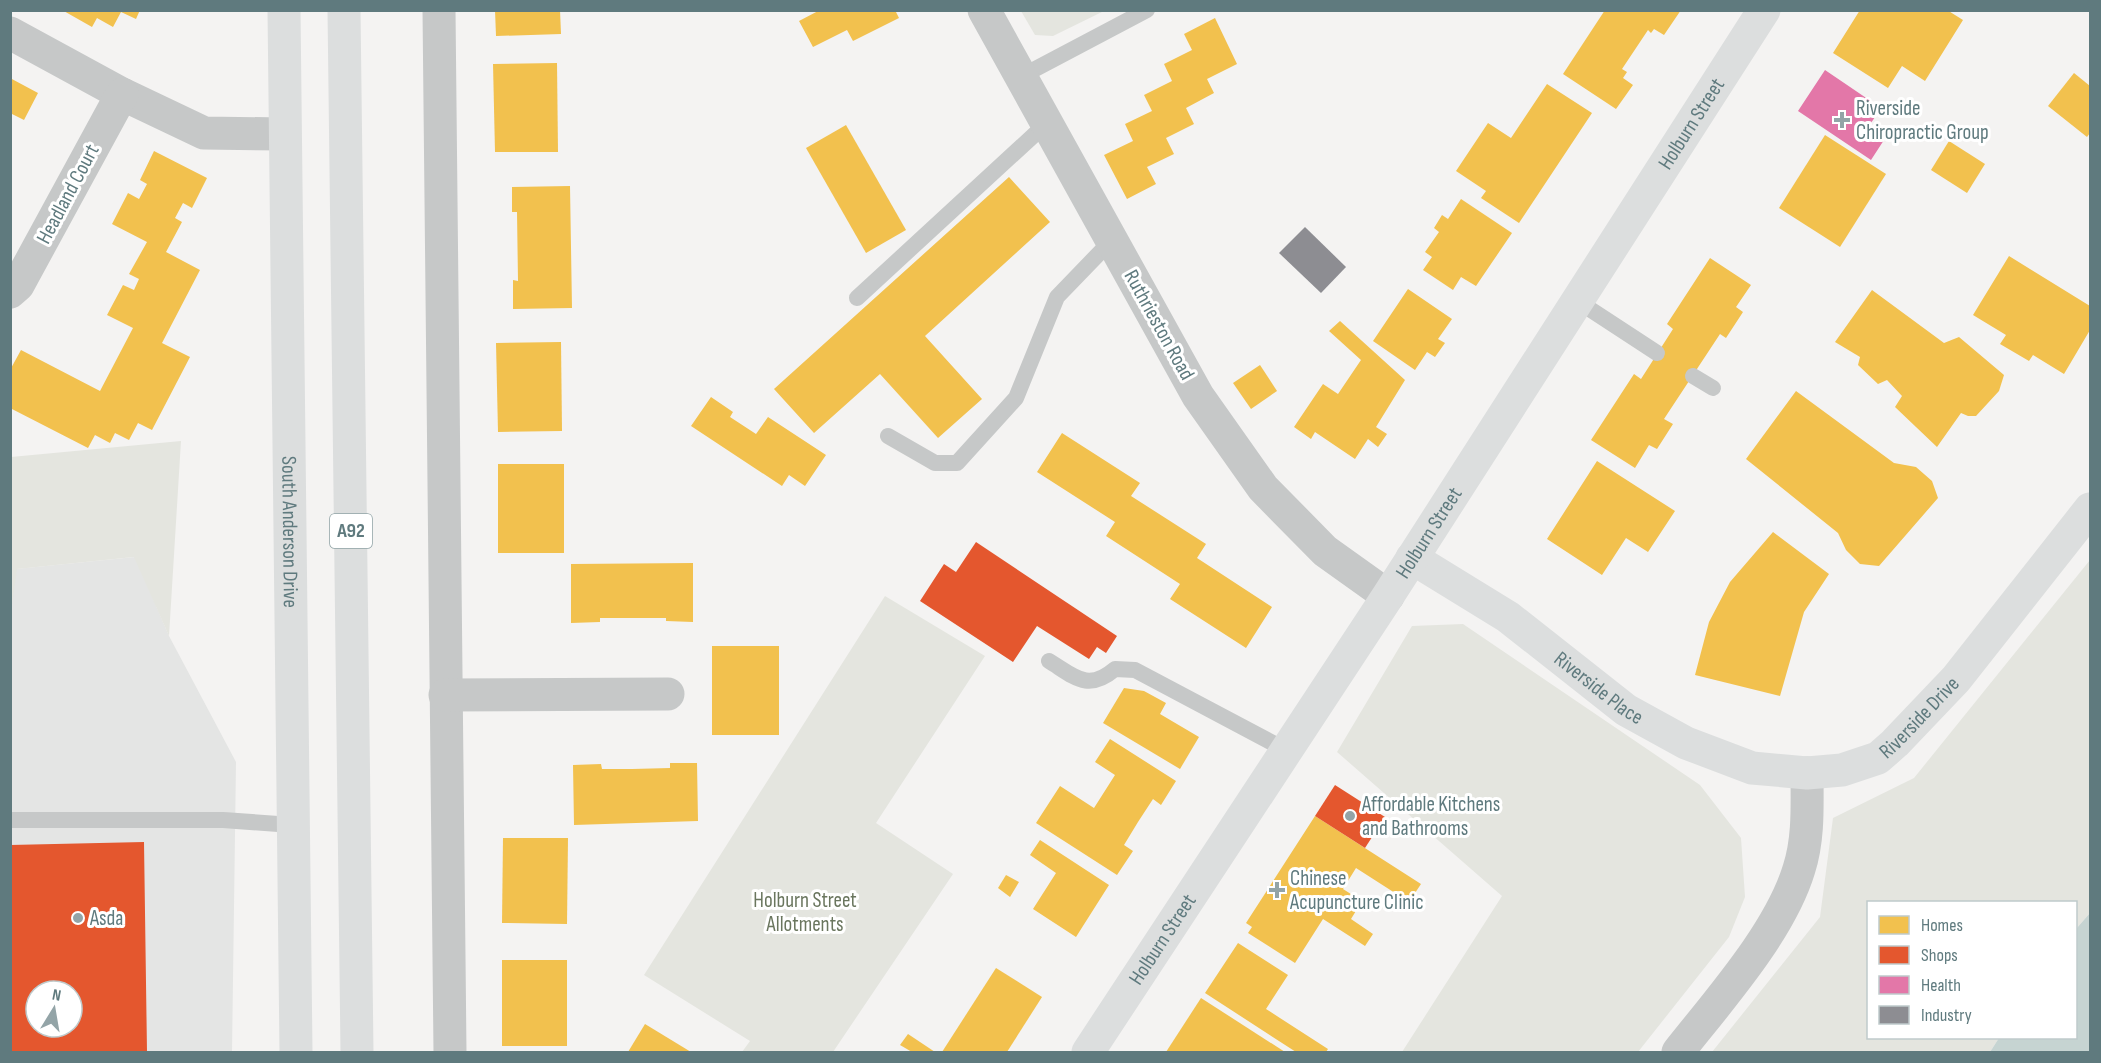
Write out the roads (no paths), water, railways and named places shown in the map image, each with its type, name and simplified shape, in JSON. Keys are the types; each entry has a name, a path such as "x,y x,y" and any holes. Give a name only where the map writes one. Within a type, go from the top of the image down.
{"street":[{"name":"South Anderson Drive","path":"284,10 296,1053"},
{"name":"A92","path":"344,10 357,1053"},
{"path":"439,10 450,1053"},
{"name":"Ruthrieston Road","path":"984,10 1198,396 1263,488 1325,551 1388,596"},
{"name":"Holburn Street","path":"1088,1053 1388,596 1764,10"},
{"path":"10,33 122,94 204,133 284,134"},
{"name":"Headland Court","path":"10,292 18,285 122,94"},
{"name":"Riverside Drive","path":"1807,773 1842,770 1878,758 1895,743 1956,679 2091,509"},
{"name":"Riverside Place","path":"1412,558 1508,617 1626,710 1686,743 1752,768 1807,773"},
{"path":"445,695 668,693"},
{"path":"1678,1053 1736,979 1781,910 1800,868 1808,822 1807,773"}],"lane":[{"path":"1022,76 1147,10"},
{"path":"858,298 1047,123"},
{"path":"888,436 935,463 957,463 1016,398 1057,297 1112,240"},
{"path":"1576,300 1657,353"},
{"path":"1693,376 1713,388"},
{"path":"1049,662 1083,681 1101,681 1115,669 1135,670 1286,750"},
{"path":"10,820 223,820 292,825"}],"place":[{"name":"Riverside Chiropractic Group","path":"1842,120"},
{"name":"Affordable Kitchens and Bathrooms","path":"1350,816"},
{"name":"Chinese Acupuncture Clinic","path":"1277,890"},
{"name":"Asda","path":"78,918"}],"park label":[{"name":"Holburn Street Allotments","path":"805,912"}]}
